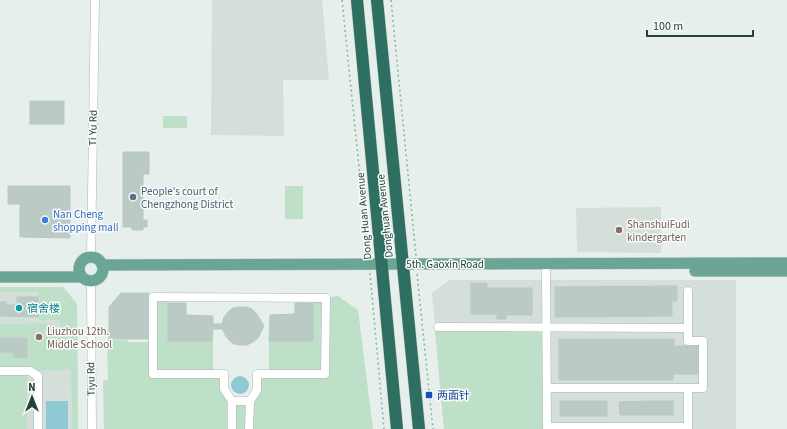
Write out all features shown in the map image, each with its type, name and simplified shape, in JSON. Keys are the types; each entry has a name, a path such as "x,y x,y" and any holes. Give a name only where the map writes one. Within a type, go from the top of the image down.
{"highway":[{"name":"Dong Huan Avenue","path":"357,0 375,268 397,429"},
{"name":"Donghuan Avenue","path":"377,0 420,429"}],"main road":[{"path":"0,269 84,276 98,279 102,268 97,259 91,257 82,261 84,276"},
{"name":"5th. Gaoxin Road","path":"102,268 417,268 787,263"},
{"name":"5th. Gaoxin Road","path":"417,268 546,271 787,271"},
{"path":"0,277 84,276"}],"street":[{"name":"Ti Yu Rd","path":"91,257 95,0"},
{"path":"546,271 547,428 688,428 688,388"},
{"name":"Tiyu Rd","path":"84,276 92,429"},
{"path":"547,388 703,388 703,341 688,341 688,291"},
{"path":"232,429 232,402 224,390 224,374 153,374 153,297 326,298 325,374 257,374 257,390 250,401 249,429"},
{"path":"438,327 688,328"},
{"path":"0,371 30,371 38,376 38,429"},
{"path":"232,402 250,401"}],"path":[{"path":"342,0 375,268 384,429"},
{"path":"391,0 433,429"}],"shaded area":[{"path":"212,0 322,0 329,80 283,80 284,136 211,135"},
{"name":"ShanshuiFudi kindergarten","path":"661,207 661,253 577,252 576,208"},
{"path":"449,280 736,280 736,429 444,429 432,293"},
{"name":"Liuzhou 12th. Middle School","path":"0,287 63,287 77,304 78,429 0,429"}],"green space":[{"path":"163,116 187,116 187,128 163,128"},
{"path":"285,186 303,186 303,219 285,219"},
{"path":"0,287 63,287 77,304 78,429 72,429 71,370 0,371 0,352 14,352 15,357 27,358 27,338 0,338 0,324 48,323 49,329 44,332 45,336 60,329 60,320 39,320 38,292 0,292"},
{"path":"338,296 358,310 373,429 253,429 252,400 257,374 269,373 269,341 313,341 313,300"},
{"path":"153,297 168,297 168,341 213,341 213,374 224,374 227,400 227,429 104,429 103,380 108,380 107,340 149,342 149,374"},
{"path":"435,331 539,332 542,336 543,429 444,429"},
{"path":"0,375 27,375 27,429 0,429"},
{"path":"232,401 250,401 248,429 234,429"}],"water":[{"path":"236,376 244,376 249,381 247,392 244,394 236,394 231,389 231,381"},
{"path":"46,401 68,401 68,429 46,429"}],"building":[{"path":"30,101 64,101 64,124 30,124"},
{"name":"People's court of Chengzhong District","path":"123,152 149,152 149,174 143,174 143,220 147,220 147,227 143,227 143,230 132,230 132,227 123,227"},
{"name":"Nan Cheng shopping mall","path":"8,186 70,186 70,238 20,237 20,204 8,204"},
{"path":"471,283 487,283 487,288 532,288 532,315 506,315 506,319 497,319 497,314 471,314"},
{"path":"677,286 677,301 672,301 672,316 555,317 555,287"},
{"path":"121,293 149,293 148,339 109,339 109,307"},
{"name":"宿舍楼","path":"17,297 38,297 38,317 0,316 0,302 6,302 6,305 17,305"},
{"path":"168,303 186,303 186,315 213,316 213,324 222,324 224,317 233,308 246,307 252,309 257,314 264,326 258,338 247,345 234,344 225,335 223,329 213,329 212,341 168,341"},
{"path":"295,303 313,303 313,341 269,341 270,315 295,314"},
{"name":"宿舍楼","path":"0,338 27,338 27,358 14,357 14,352 0,352"},
{"path":"559,339 674,339 674,346 698,346 698,374 673,374 673,380 559,380"},
{"path":"560,401 607,401 607,416 560,416"},
{"path":"673,401 673,415 620,415 619,402"}],"place":[{"name":"People's court of Chengzhong District","path":"133,197"},
{"name":"Nan Cheng shopping mall","path":"45,220"},
{"name":"ShanshuiFudi kindergarten","path":"619,230"},
{"name":"宿舍楼","path":"19,308"},
{"name":"Liuzhou 12th. Middle School","path":"39,337"},
{"name":"两面针","path":"429,395"}]}
